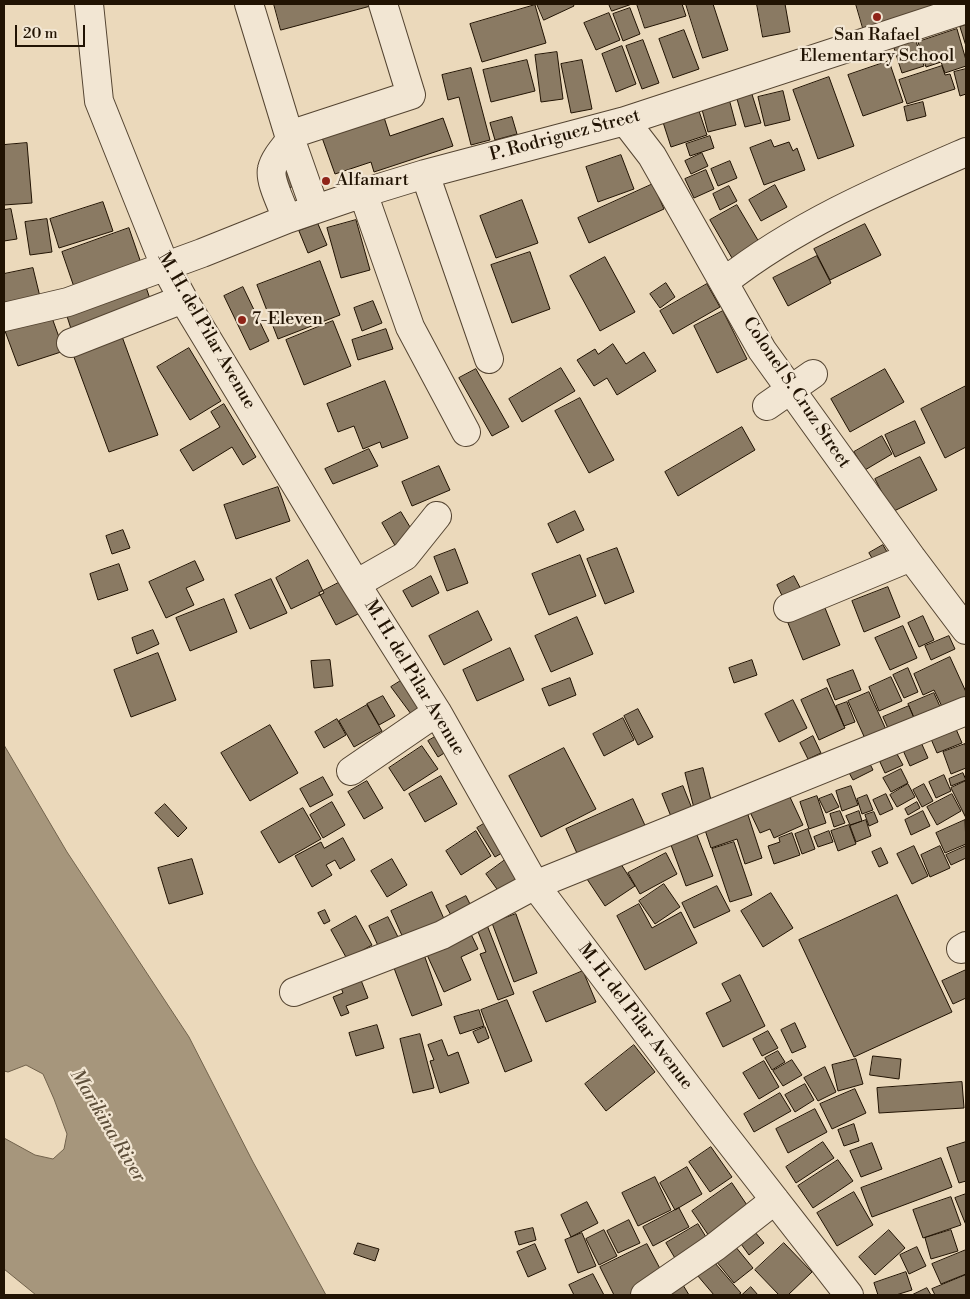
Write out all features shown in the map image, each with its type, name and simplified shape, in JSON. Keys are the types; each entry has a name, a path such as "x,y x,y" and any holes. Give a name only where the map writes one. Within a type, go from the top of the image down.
{"street":[{"name":"M. H. del Pilar Avenue","path":"89,4 99,101 165,266 183,299 356,584 437,712 535,885 849,1295"},
{"path":"249,4 290,137 315,209"},
{"path":"287,219 274,185 272,170 290,137 411,95 384,4"},
{"name":"P. Rodriguez Street","path":"4,317 68,302 287,219 363,193 425,174 625,121 966,9"},
{"name":"Colonel S. Cruz Street","path":"625,121 652,156 762,350 966,630"},
{"path":"724,282 751,260 816,223 880,190 966,152"},
{"path":"425,174 489,359"},
{"path":"363,193 410,327 466,432"},
{"path":"71,344 183,299"},
{"path":"767,406 813,374"},
{"path":"356,584 405,556 437,516"},
{"path":"788,608 911,557"},
{"path":"294,992 442,935 535,885 966,711"},
{"path":"351,771 437,712"},
{"path":"645,1295 708,1252 775,1200"}],"water":[{"name":"Marikina River","path":"4,745 67,852 189,1037 253,1162 326,1295 36,1295 4,1269 4,1138 35,1155 53,1159 64,1149 67,1134 43,1074 26,1065 8,1072 4,1071"}],"building":[{"path":"274,4 378,4 281,30"},
{"path":"537,4 573,4 574,6 544,20"},
{"path":"609,4 632,4 612,11"},
{"path":"637,4 682,4 686,16 645,28"},
{"path":"686,4 713,4 728,50 703,58"},
{"path":"757,4 785,4 790,32 763,37"},
{"name":"San Rafael Elementary School","path":"856,4 939,4 863,28"},
{"path":"535,5 546,43 482,62 470,24"},
{"path":"630,8 640,34 623,41 613,14"},
{"path":"609,13 620,40 596,50 584,23"},
{"path":"966,25 966,46 960,27"},
{"path":"957,29 966,66 945,73 941,62 926,67 918,42"},
{"path":"684,30 699,69 673,78 659,39"},
{"path":"915,38 924,66 902,73 893,45"},
{"path":"643,40 659,83 642,89 626,46"},
{"path":"622,46 636,84 616,92 602,54"},
{"path":"557,52 563,99 541,102 535,55"},
{"path":"527,60 535,91 491,102 483,70"},
{"path":"582,60 592,109 571,113 561,64"},
{"path":"889,61 903,102 863,116 848,75"},
{"path":"942,66 945,75 950,74 955,89 907,104 899,80"},
{"path":"471,68 490,140 471,145 459,97 448,100 442,75"},
{"path":"966,69 966,94 960,96 954,72"},
{"path":"829,77 854,146 818,159 793,90"},
{"path":"750,88 761,123 745,127 735,92"},
{"path":"783,91 790,120 765,126 758,97"},
{"path":"728,95 736,125 708,132 700,102"},
{"path":"923,102 926,116 907,121 904,107"},
{"path":"697,105 707,135 671,147 661,116"},
{"path":"382,111 390,136 443,118 453,146 374,172 371,162 335,174 320,132"},
{"path":"512,117 517,134 495,140 490,123"},
{"path":"710,136 714,148 690,156 686,144"},
{"path":"771,140 774,147 789,142 793,151 797,148 805,170 764,185 750,148"},
{"path":"27,143 32,203 4,205 4,145"},
{"path":"702,153 708,166 691,174 685,161"},
{"path":"621,155 634,189 598,202 586,167"},
{"path":"730,161 737,178 718,186 711,169"},
{"path":"291,164 300,183 287,189 278,169"},
{"path":"706,170 714,189 694,198 685,179"},
{"path":"653,184 664,209 589,243 578,218"},
{"path":"775,185 787,207 761,221 749,200"},
{"path":"729,186 737,201 720,210 713,194"},
{"path":"522,200 538,243 496,258 480,216"},
{"path":"103,202 113,231 59,248 50,219"},
{"path":"737,205 759,242 732,258 710,220"},
{"path":"11,209 17,239 4,241 4,210"},
{"path":"47,219 52,252 30,255 25,222"},
{"path":"356,220 370,270 341,278 327,228"},
{"path":"318,224 327,245 308,253 299,231"},
{"path":"865,224 881,255 830,280 814,249"},
{"path":"129,228 141,263 74,287 62,252"},
{"path":"530,252 550,309 512,323 491,265"},
{"path":"817,256 831,283 788,306 773,278"},
{"path":"605,257 635,312 600,331 570,276"},
{"path":"320,261 340,315 278,339 257,285"},
{"path":"33,268 41,301 4,309 4,274"},
{"path":"144,281 153,308 73,335 64,307"},
{"path":"666,283 675,297 660,308 650,294"},
{"path":"707,284 720,307 673,334 660,311"},
{"path":"243,287 269,341 250,350 224,296"},
{"path":"373,301 382,323 362,331 354,308"},
{"path":"723,311 747,359 717,373 694,326"},
{"path":"51,315 64,351 18,366 5,331"},
{"path":"333,321 351,366 304,385 286,340"},
{"path":"386,329 393,349 358,360 352,340"},
{"path":"120,331 158,435 109,452 71,349"},
{"path":"613,344 626,364 644,352 656,371 617,395 607,378 594,386 577,360 595,349 598,354"},
{"path":"189,348 221,401 190,420 157,367"},
{"path":"561,368 575,391 522,422 509,399"},
{"path":"476,369 509,427 492,436 459,378"},
{"path":"885,369 904,402 850,432 831,399"},
{"path":"385,381 408,438 382,448 380,442 363,449 354,426 338,432 327,404"},
{"path":"966,386 966,447 945,458 921,409"},
{"path":"580,398 614,460 589,473 555,411"},
{"path":"224,404 256,457 243,465 232,447 193,471 180,450 220,427 211,412"},
{"path":"915,421 925,443 895,457 885,435"},
{"path":"742,427 755,450 678,496 665,472"},
{"path":"882,436 892,454 865,470 854,452"},
{"path":"369,449 378,466 333,484 325,469"},
{"path":"920,457 937,490 892,512 875,479"},
{"path":"439,466 450,490 412,506 402,482"},
{"path":"278,487 290,521 236,539 224,505"},
{"path":"575,511 584,530 557,543 548,524"},
{"path":"401,512 416,537 397,549 382,523"},
{"path":"123,530 130,548 112,554 106,536"},
{"path":"883,545 890,557 876,565 869,553"},
{"path":"617,548 634,592 605,604 587,559"},
{"path":"455,549 468,583 447,591 434,557"},
{"path":"580,555 596,596 549,615 532,574"},
{"path":"308,560 324,593 291,609 276,578"},
{"path":"195,561 204,580 186,588 194,605 166,618 149,582"},
{"path":"119,564 128,590 98,600 90,574"},
{"path":"431,576 439,593 412,607 403,591"},
{"path":"794,576 803,593 785,602 777,585"},
{"path":"271,579 287,613 250,629 235,595"},
{"path":"346,579 362,612 336,625 319,593"},
{"path":"888,587 900,617 864,632 852,601"},
{"path":"224,599 237,632 190,651 176,618"},
{"path":"825,608 840,645 803,660 788,623"},
{"path":"478,611 492,640 444,665 429,636"},
{"path":"923,616 934,640 919,647 908,623"},
{"path":"577,617 593,654 551,672 535,636"},
{"path":"903,626 917,658 890,670 875,638"},
{"path":"153,630 159,644 137,654 132,638"},
{"path":"949,636 955,649 931,660 925,646"},
{"path":"510,648 524,680 477,701 463,670"},
{"path":"158,653 176,700 131,717 114,670"},
{"path":"950,657 966,692 966,706 946,715 934,690 923,695 914,674"},
{"path":"330,660 333,686 314,688 311,661"},
{"path":"752,660 757,675 734,683 729,668"},
{"path":"908,668 918,692 904,698 893,675"},
{"path":"853,670 861,690 835,700 827,680"},
{"path":"407,677 432,711 417,722 391,687"},
{"path":"891,677 902,701 879,711 869,687"},
{"path":"570,678 576,695 549,706 542,689"},
{"path":"827,688 845,728 819,740 801,700"},
{"path":"869,692 888,734 867,743 848,701"},
{"path":"934,693 942,711 916,722 908,704"},
{"path":"383,696 395,716 379,725 367,704"},
{"path":"793,700 807,728 779,742 765,714"},
{"path":"847,702 855,722 844,726 836,706"},
{"path":"367,705 382,731 354,747 339,721"},
{"path":"909,706 916,723 891,735 883,717"},
{"path":"638,709 653,737 638,745 624,716"},
{"path":"623,718 634,740 604,756 593,734"},
{"path":"337,719 346,735 324,748 315,732"},
{"path":"953,722 962,743 937,753 928,732"},
{"path":"270,725 298,773 250,801 221,753"},
{"path":"440,734 449,750 438,757 428,741"},
{"path":"813,736 821,753 808,759 800,743"},
{"path":"920,740 928,758 910,766 902,748"},
{"path":"965,744 966,768 951,774 943,752"},
{"path":"422,746 438,769 404,791 389,768"},
{"path":"564,748 596,809 541,837 509,776"},
{"path":"897,754 903,765 885,773 880,762"},
{"path":"867,758 873,770 853,780 847,769"},
{"path":"703,768 713,808 695,812 685,773"},
{"path":"901,769 908,783 891,792 883,778"},
{"path":"963,773 966,780 951,786 949,779"},
{"path":"944,775 951,791 936,798 929,782"},
{"path":"441,776 457,804 425,822 409,794"},
{"path":"323,777 333,795 310,807 300,789"},
{"path":"367,781 383,808 364,819 348,792"},
{"path":"966,781 966,818 951,788"},
{"path":"908,784 915,797 897,807 890,795"},
{"path":"924,784 933,801 922,807 913,790"},
{"path":"683,786 693,811 672,819 662,794"},
{"path":"851,786 858,805 842,811 836,791"},
{"path":"832,794 839,807 826,813 819,799"},
{"path":"886,794 893,809 880,815 873,800"},
{"path":"952,794 961,811 937,825 927,807"},
{"path":"789,795 803,825 774,838 770,829 760,833 750,812"},
{"path":"867,795 873,810 862,814 857,799"},
{"path":"817,796 826,823 809,829 800,802"},
{"path":"633,799 648,832 581,862 566,829"},
{"path":"332,802 345,825 323,838 310,815"},
{"path":"917,802 920,808 908,815 905,809"},
{"path":"165,804 187,828 178,837 155,813"},
{"path":"303,808 321,839 279,863 261,832"},
{"path":"840,811 845,823 834,827 830,814"},
{"path":"859,811 862,821 850,825 846,816"},
{"path":"923,811 930,826 911,835 905,820"},
{"path":"874,812 878,822 869,826 865,815"},
{"path":"748,815 762,858 745,864 737,839 711,848 705,830"},
{"path":"495,817 512,847 495,857 477,828"},
{"path":"866,820 871,836 856,842 850,826"},
{"path":"965,820 966,844 945,853 936,833"},
{"path":"849,825 856,844 838,851 831,831"},
{"path":"808,829 815,849 802,854 795,834"},
{"path":"476,831 491,856 461,875 446,851"},
{"path":"829,831 833,842 818,847 814,837"},
{"path":"792,833 800,855 774,864 768,846 780,842 779,838"},
{"path":"697,835 713,876 686,886 671,845"},
{"path":"343,838 355,860 340,869 335,860 326,865 332,875 312,887 295,856 321,842 324,848"},
{"path":"734,842 752,895 730,902 712,849"},
{"path":"914,846 928,876 912,884 897,854"},
{"path":"940,846 950,868 930,877 921,855"},
{"path":"966,846 966,858 951,865 946,855"},
{"path":"881,848 888,863 879,867 872,852"},
{"path":"666,853 677,874 640,894 628,873"},
{"path":"192,859 203,894 169,904 158,868"},
{"path":"392,859 407,885 387,897 371,871"},
{"path":"505,860 521,882 502,896 486,874"},
{"path":"619,861 635,886 605,906 585,876"},
{"path":"664,884 680,907 655,924 639,901"},
{"path":"717,886 730,911 694,928 682,903"},
{"path":"432,892 445,921 404,940 391,911"},
{"path":"771,893 793,928 763,947 741,911"},
{"path":"897,895 952,1012 854,1057 799,940"},
{"path":"466,896 473,910 453,919 446,906"},
{"path":"639,904 652,928 681,912 697,943 645,970 617,916"},
{"path":"325,910 330,921 324,924 318,913"},
{"path":"516,914 537,973 514,982 492,923"},
{"path":"356,916 372,945 347,959 331,930"},
{"path":"388,917 400,941 380,950 369,926"},
{"path":"487,925 514,994 498,1000 480,954 486,952 477,929"},
{"path":"470,932 478,949 461,957 471,980 444,992 423,946"},
{"path":"422,949 442,1005 412,1016 391,960"},
{"path":"357,970 368,998 346,1006 349,1013 341,1016 333,997 343,993 337,977"},
{"path":"966,970 966,998 953,1004 942,981"},
{"path":"583,971 596,1002 546,1022 533,992"},
{"path":"740,975 765,1026 723,1047 706,1013 731,1001 722,984"},
{"path":"507,1000 532,1061 505,1072 481,1010"},
{"path":"479,1010 484,1026 460,1034 454,1017"},
{"path":"795,1023 806,1047 792,1053 781,1030"},
{"path":"377,1025 384,1048 356,1056 349,1033"},
{"path":"485,1027 489,1038 478,1043 473,1032"},
{"path":"768,1031 778,1048 762,1056 753,1039"},
{"path":"420,1034 434,1088 413,1093 400,1039"},
{"path":"442,1040 448,1056 458,1052 469,1083 440,1093 430,1061 434,1060 428,1045"},
{"path":"634,1045 655,1072 606,1111 585,1084"},
{"path":"778,1051 785,1062 772,1070 765,1058"},
{"path":"873,1056 901,1059 899,1079 870,1075"},
{"path":"856,1059 863,1084 838,1091 832,1065"},
{"path":"792,1060 802,1075 783,1086 773,1071"},
{"path":"764,1061 779,1087 759,1099 743,1073"},
{"path":"825,1067 836,1092 818,1101 804,1078"},
{"path":"962,1082 964,1108 879,1113 877,1088"},
{"path":"805,1084 814,1100 795,1112 785,1095"},
{"path":"855,1089 866,1113 832,1129 820,1104"},
{"path":"780,1093 791,1111 754,1132 744,1114"},
{"path":"815,1109 827,1132 788,1153 776,1129"},
{"path":"854,1124 859,1141 844,1146 838,1130"},
{"path":"823,1142 834,1158 796,1183 786,1167"},
{"path":"966,1142 966,1181 959,1183 947,1148"},
{"path":"872,1143 882,1169 861,1177 850,1151"},
{"path":"711,1147 732,1177 710,1192 689,1162"},
{"path":"941,1158 952,1187 872,1217 861,1188"},
{"path":"838,1160 853,1181 813,1208 798,1186"},
{"path":"687,1167 702,1194 675,1210 660,1183"},
{"path":"655,1177 671,1210 638,1226 622,1193"},
{"path":"732,1183 749,1208 709,1236 692,1211"},
{"path":"854,1192 873,1225 837,1246 817,1213"},
{"path":"966,1194 966,1225 955,1198"},
{"path":"951,1197 961,1225 923,1238 913,1210"},
{"path":"587,1202 598,1223 571,1237 561,1215"},
{"path":"679,1208 689,1227 653,1246 643,1227"},
{"path":"629,1220 640,1243 618,1253 607,1231"},
{"path":"698,1224 711,1245 679,1265 666,1243"},
{"path":"750,1226 764,1243 749,1255 736,1237"},
{"path":"533,1228 536,1240 519,1245 515,1232"},
{"path":"604,1230 617,1256 599,1265 586,1239"},
{"path":"889,1230 905,1248 875,1275 859,1257"},
{"path":"951,1230 958,1251 931,1259 925,1238"},
{"path":"582,1233 596,1266 578,1273 565,1240"},
{"path":"730,1240 753,1268 734,1283 711,1255"},
{"path":"358,1243 379,1249 375,1261 354,1254"},
{"path":"784,1243 812,1272 788,1295 779,1295 755,1270"},
{"path":"535,1244 546,1269 528,1277 517,1252"},
{"path":"647,1244 665,1278 631,1295 614,1295 600,1267"},
{"path":"917,1247 926,1266 909,1274 900,1255"},
{"path":"966,1250 966,1274 941,1284 932,1264"},
{"path":"708,1255 741,1293 738,1295 714,1295 692,1269"},
{"path":"906,1272 912,1290 896,1295 878,1295 874,1283"},
{"path":"593,1274 604,1295 574,1295 569,1285"},
{"path":"966,1275 966,1295 935,1295 932,1289"},
{"path":"680,1280 689,1295 655,1295"},
{"path":"751,1287 758,1295 742,1295"},
{"path":"927,1288 931,1295 912,1295"}],"place":[{"name":"San Rafael Elementary School","path":"877,17"},
{"name":"Alfamart","path":"326,181"},
{"name":"7-Eleven","path":"242,320"}]}
